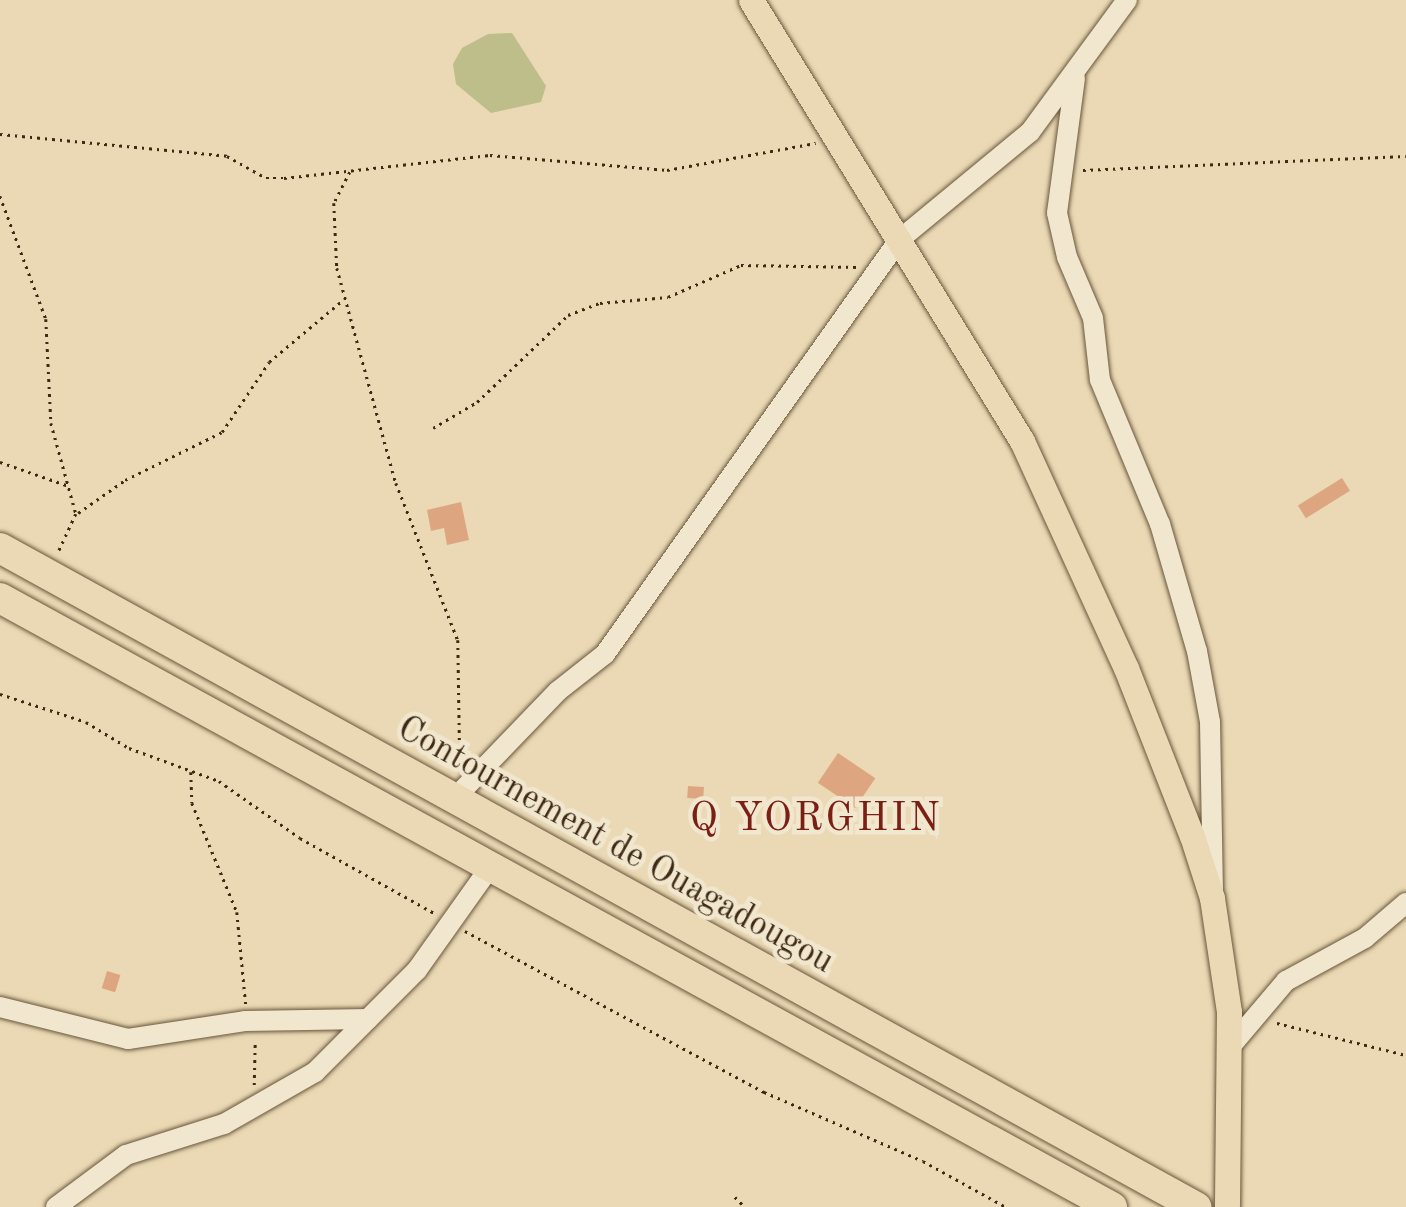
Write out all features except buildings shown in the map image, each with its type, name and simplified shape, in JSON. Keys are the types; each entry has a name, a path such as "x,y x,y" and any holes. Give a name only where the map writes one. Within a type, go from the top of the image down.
{"highway":[{"name":"Contournement de Ouagadougou","path":"0,548 459,793 1196,1207"},
{"path":"46,575 12,604 1112,1207"}],"main road":[{"path":"751,0 1022,441 1126,668 1212,898 1230,1047 1227,1207"}],"street":[{"path":"459,793 558,691 605,654 898,240 980,179 1075,78 1127,0"},
{"path":"1075,78 1057,213 1067,258 1093,318 1100,380 1160,524 1196,651 1210,722 1212,898"},
{"path":"56,1207 126,1156 241,1114 316,1072 452,923 490,866"},
{"path":"1230,1047 1286,981 1364,938 1406,902"},
{"path":"0,1007 128,1040 245,1021 368,1019"}],"path":[{"path":"0,134 228,156 266,178 490,155 667,170 740,162 836,138"},
{"path":"1062,171 1406,156"},
{"path":"351,171 334,204 344,299 396,483 458,640 459,793"},
{"path":"0,196 46,319 51,423 76,514"},
{"path":"433,428 477,402 568,315 600,302 668,296 741,266 884,263"},
{"path":"46,575 76,514 125,480 222,432 270,362 344,299"},
{"path":"0,462 70,486"},
{"path":"0,694 86,722 128,748 219,782 300,838 546,980 764,1092 923,1162 1006,1207"},
{"path":"191,771 192,803 237,912 245,1021 258,1046 259,1074 241,1114"},
{"path":"1253,1018 1406,1056"},
{"path":"735,1197 744,1207"}],"green space":[{"path":"512,33 546,86 541,102 491,113 456,84 453,64 462,48 488,34"}],"district":[{"name":"Q YORGHIN","path":"816,820"}]}
